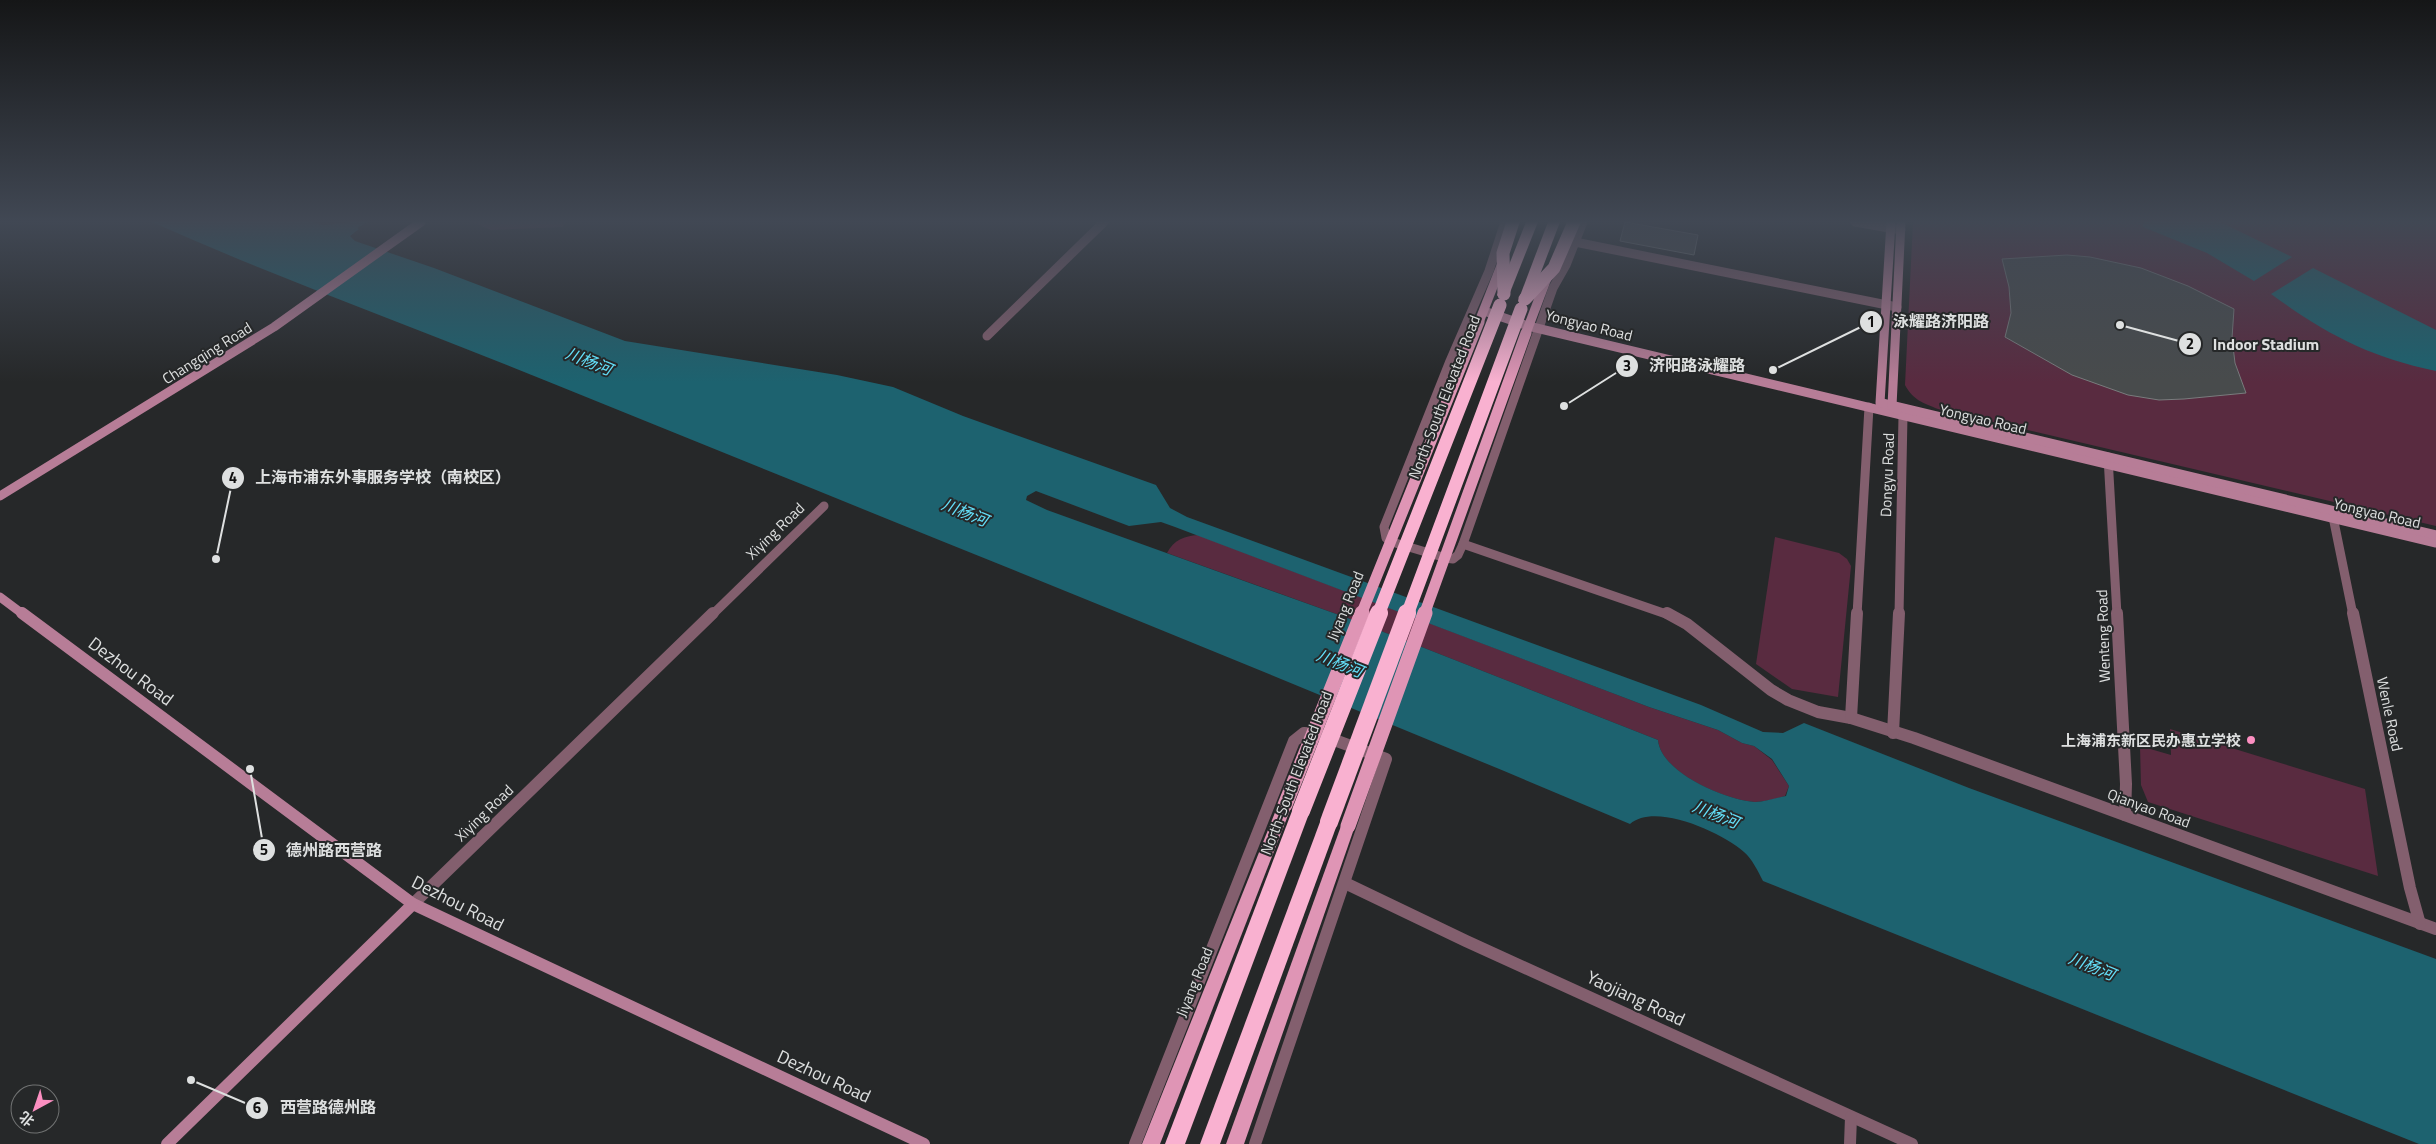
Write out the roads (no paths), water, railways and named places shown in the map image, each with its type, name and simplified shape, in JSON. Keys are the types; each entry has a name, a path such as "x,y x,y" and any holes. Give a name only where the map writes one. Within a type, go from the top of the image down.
{"highway":[{"path":"1504,275 1504,294"},
{"name":"North-South Elevated Road","path":"1175,1144 1301,811 1511,275"},
{"path":"1210,1144 1534,275"},
{"path":"1525,299 1547,275"}],"main road":[{"name":"Jiyang Road","path":"1151,1144 1497,275"},
{"path":"1235,1144 1551,275"}],"street":[{"name":"Changqing Road","path":"0,496 234,352 347,275"},
{"path":"988,336 1050,275"},
{"path":"1487,275 1450,362 1384,527 1386,538 1392,542 1453,559 1458,555 1463,544 1533,326 1560,275"},
{"path":"1740,275 1897,307"},
{"path":"1869,408 1880,403 1888,275"},
{"path":"1892,406 1899,275"},
{"name":"Yongyao Road","path":"1481,316 1880,403 2108,461"},
{"name":"Yongyao Road","path":"1533,326 1903,416 2108,461 2333,514 2436,535"},
{"name":"Dongyu Road","path":"1892,406 1903,416 1900,591 1894,733"},
{"name":"Dongyu Road","path":"1851,718 1869,408"},
{"name":"Wenteng Road","path":"2108,461 2126,784 2125,815"},
{"name":"Xiying Road","path":"167,1144 824,506"},
{"name":"Yongyao Road","path":"2333,514 2436,543"},
{"name":"Wenle Road","path":"2333,514 2410,888 2420,924"},
{"name":"Qianyao Road","path":"1463,544 1664,612 1687,624 1771,690 1818,712 1851,718 1914,738 2436,929"},
{"name":"Dezhou Road","path":"0,597 412,904 924,1144"},
{"path":"1135,1144 1294,741 1304,734 1318,734 1386,760 1255,1144"},
{"name":"Yaojiang Road","path":"1345,883 1484,949 1912,1144"},
{"path":"1850,1144 1851,1117"}],"water":[{"name":"川杨河","path":"279,275 453,275 625,341 837,375 893,387 963,416 1156,485 1170,508 1187,517 1701,705 1763,732 1783,733 1804,723 1969,788 2436,959 2436,1144 2419,1144 1763,881 1752,862 1734,844 1688,822 1655,816 1641,818 1630,824 1093,602 504,364","holes":["1036,491 1129,526 1161,522 1649,707 1718,730 1742,743 1754,746 1772,759 1789,786 1786,796 1755,802 1712,790 1682,774 1670,763 1662,752 1658,740 1353,620 1047,510 1026,500 1027,496"]},
{"path":"2245,275 2263,275 2254,281"},
{"path":"2301,275 2328,275 2436,330 2436,371 2390,359 2349,342 2311,321 2271,294"}],"place":[{"name":"Indoor Stadium","path":"2120,325"},
{"name":"泳耀路济阳路","path":"1773,370"},
{"name":"济阳路泳耀路","path":"1564,406"},
{"name":"上海市浦东外事服务学校（南校区）","path":"216,559"},
{"name":"上海浦东新区民办惠立学校","path":"2251,740"},
{"name":"德州路西营路","path":"250,769"},
{"name":"西营路德州路","path":"191,1080"}]}
